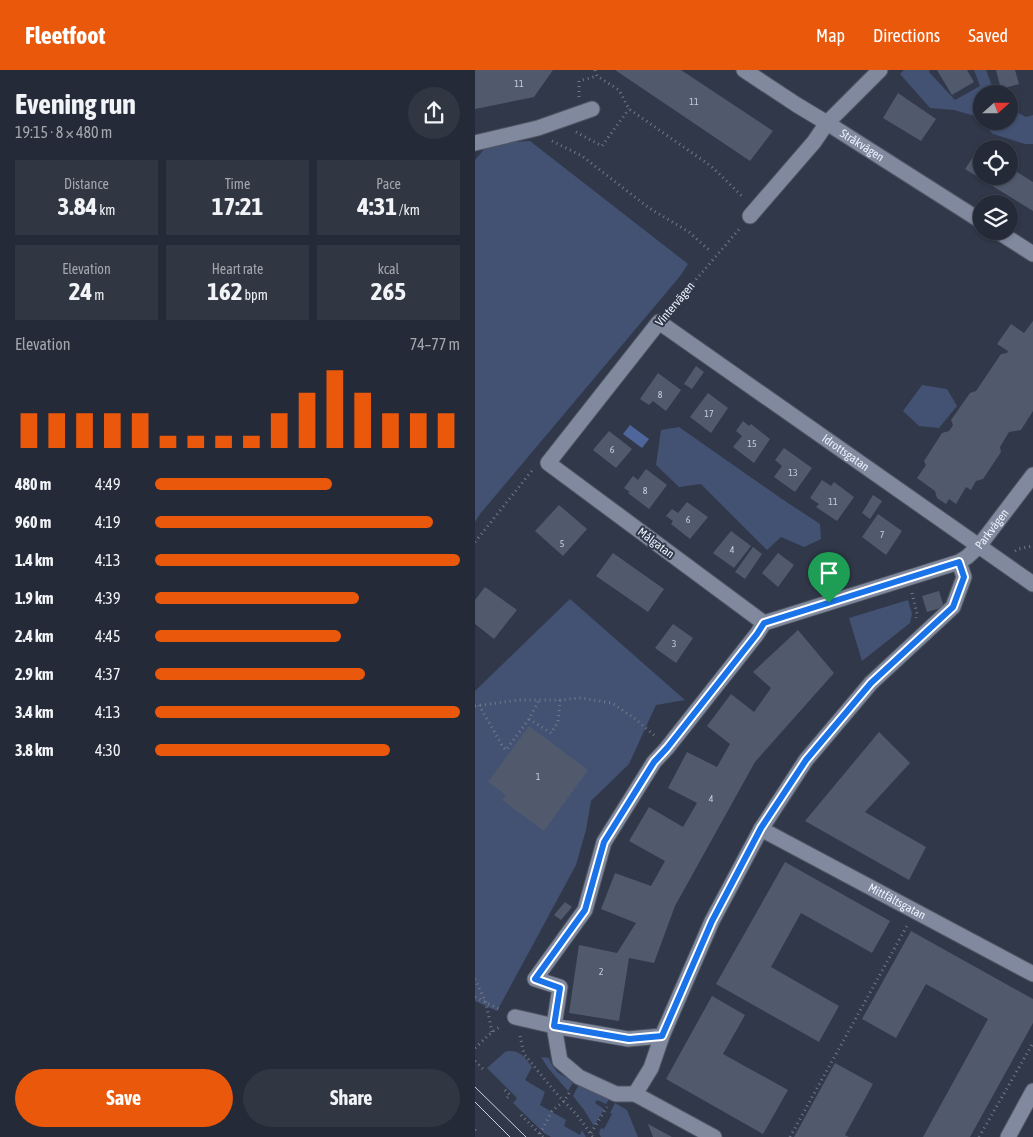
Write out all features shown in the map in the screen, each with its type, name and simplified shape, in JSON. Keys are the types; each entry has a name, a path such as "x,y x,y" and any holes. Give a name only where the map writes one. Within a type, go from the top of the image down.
{"street":[{"name":"Stråkvägen","path":"743,70 973,216"},
{"path":"750,209 815,142 827,123 880,70"},
{"path":"475,144 538,128 586,111"},
{"path":"1011,240 1033,254"},
{"name":"Vintervägen","path":"548,463 659,322"},
{"name":"Idrottsgatan","path":"659,322 1033,584"},
{"name":"Målgatan","path":"548,463 764,623"},
{"name":"Parkvägen","path":"764,623 959,562 979,546 1033,475"},
{"path":"635,1094 651,1068 662,1036 712,921 761,828 806,760 871,683 953,607 964,577 959,562"},
{"path":"714,1137 635,1094 615,1094 579,1077 560,1061 554,1026 560,988 535,979 585,910 604,842 654,762 667,748 764,623"},
{"name":"Mittfältsgatan","path":"761,828 1033,974"},
{"path":"515,1017 629,1039 662,1036"},
{"path":"1008,1137 1033,1091"}],"path":[{"path":"595,70 597,76 619,90 629,109 711,166 750,209"},
{"path":"586,111 579,81 597,76"},
{"path":"572,130 603,146 629,109"},
{"path":"538,128 541,135 582,156 649,208 689,232 709,250"},
{"name":"Vintervägen","path":"659,322 750,209"},
{"path":"475,542 533,469 548,463"},
{"path":"539,700 529,719 506,750 477,706 519,700 581,698 611,703 634,718 667,748"},
{"path":"529,719 551,733 558,722 560,700"},
{"path":"790,1137 916,911"},
{"path":"475,979 486,1003 491,1032 475,1048"},
{"path":"475,997 486,1003"},
{"path":"979,1137 1033,1043"},
{"path":"523,1054 577,1115 591,1135 615,1094"},
{"path":"475,1061 485,1070"},
{"path":"505,1090 510,1095 507,1098"},
{"path":"521,1115 542,1136 553,1111 564,1101"}],"shaded area":[{"path":"904,70 930,70 929,72 955,100 973,90 973,115 954,110 930,108 900,74"},
{"path":"974,70 986,70 992,85 980,85"},
{"path":"1018,113 1026,117 1033,115 1033,144 1025,144 1018,142 1018,140 993,134 989,130 1018,130"},
{"path":"530,141 688,264 681,275 475,522 475,160 491,143"},
{"path":"922,385 947,389 957,406 939,428 919,426 903,411"},
{"path":"630,425 649,439 642,448 623,434"},
{"path":"679,427 820,524 821,539 804,547 781,537 767,550 701,484 679,487 656,465 661,430"},
{"path":"570,599 685,700 656,705 629,764 591,801 586,830 576,865 497,1011 475,1001 475,691"},
{"path":"908,600 912,614 910,623 862,661 849,618"},
{"path":"508,1051 520,1053 532,1067 525,1080 545,1092 540,1105 566,1120 564,1126 580,1135 582,1130 586,1137 551,1137 544,1133 513,1103 517,1098 487,1068"},
{"path":"541,1057 549,1058 559,1073 574,1081 568,1091 548,1068"},
{"path":"579,1084 609,1099 606,1104 597,1100 595,1103 604,1109 594,1126 573,1096"},
{"path":"615,1103 627,1110 638,1137 601,1137 599,1133 601,1128 604,1129 612,1114 610,1113"}],"building":[{"path":"475,70 553,70 534,97 475,109"},
{"path":"615,70 681,70 773,131 750,161"},
{"path":"937,70 967,70 974,82 952,95"},
{"path":"996,70 1015,70 1019,84 1000,85"},
{"path":"898,93 936,119 921,141 883,118"},
{"path":"973,157 973,174 965,169"},
{"path":"1018,173 1033,182 1033,211 1018,202 1018,195 1007,195 991,185 1018,185"},
{"path":"1033,321 1033,411 1021,430 1009,432 1000,447 1001,452 983,479 976,481 971,490 966,487 956,504 949,499 946,504 937,498 935,491 917,478 926,465 924,461 942,433 949,431 953,425 951,420 970,393 976,391 1001,354 1007,353 1008,351 997,344 1011,324 1024,333"},
{"path":"696,366 704,372 692,389 684,384"},
{"path":"658,373 681,390 666,411 653,401 649,405 640,399"},
{"path":"708,393 728,408 711,433 690,417"},
{"path":"743,421 749,426 751,424 770,439 754,463 733,447 742,436 736,431"},
{"path":"609,431 632,449 616,468 593,450"},
{"path":"784,448 812,468 795,492 774,477 782,466 775,460"},
{"path":"646,469 667,485 649,509 624,488 633,476 638,480"},
{"path":"822,480 831,486 834,482 854,497 837,521 816,507 819,504 810,498"},
{"path":"873,495 882,501 870,519 862,513"},
{"path":"687,502 708,517 690,539 671,524 673,521 666,516 672,509 678,513"},
{"path":"559,505 587,529 563,556 535,531"},
{"path":"878,514 902,531 886,555 862,537"},
{"path":"731,531 751,546 734,568 713,553"},
{"path":"753,547 762,554 745,579 735,572"},
{"path":"613,553 664,589 648,612 596,576"},
{"path":"778,553 794,565 778,587 762,573"},
{"path":"485,587 517,610 494,639 475,624 475,600"},
{"path":"939,591 944,607 927,612 922,596"},
{"path":"673,624 693,638 676,663 655,648"},
{"path":"798,630 834,673 755,762 675,906 654,963 629,958 619,1021 569,1013 579,945 617,953 636,923 601,909 615,873 651,886 665,861 629,841 649,807 683,827 697,803 668,788 687,752 717,767 730,744 707,726 731,694 754,712 771,688 753,672"},
{"path":"529,726 588,770 544,831 502,800 506,795 488,782"},
{"path":"879,732 910,763 865,812 926,847 909,880 805,821"},
{"path":"785,862 890,921 872,953 801,913 771,967 839,1006 819,1042 716,984"},
{"path":"565,902 572,907 561,920 554,915"},
{"path":"911,931 1033,999 1033,1023 970,1137 923,1137 988,1019 926,984 896,1038 862,1019"},
{"path":"712,996 745,1015 723,1054 788,1090 763,1134 666,1079"},
{"path":"835,1063 873,1084 845,1135 849,1137 794,1137"},
{"path":"648,1124 672,1137 653,1137"}],"tram line":[{"path":"475,1087 526,1137"},
{"path":"475,1102 510,1137"}],"route":[{"path":"959,562 964,577 953,607 871,683 806,760 761,828 712,921 662,1036 629,1039 554,1026 560,988 535,979 585,910 604,842 654,762 667,748 764,623 829,603 959,562"}]}
